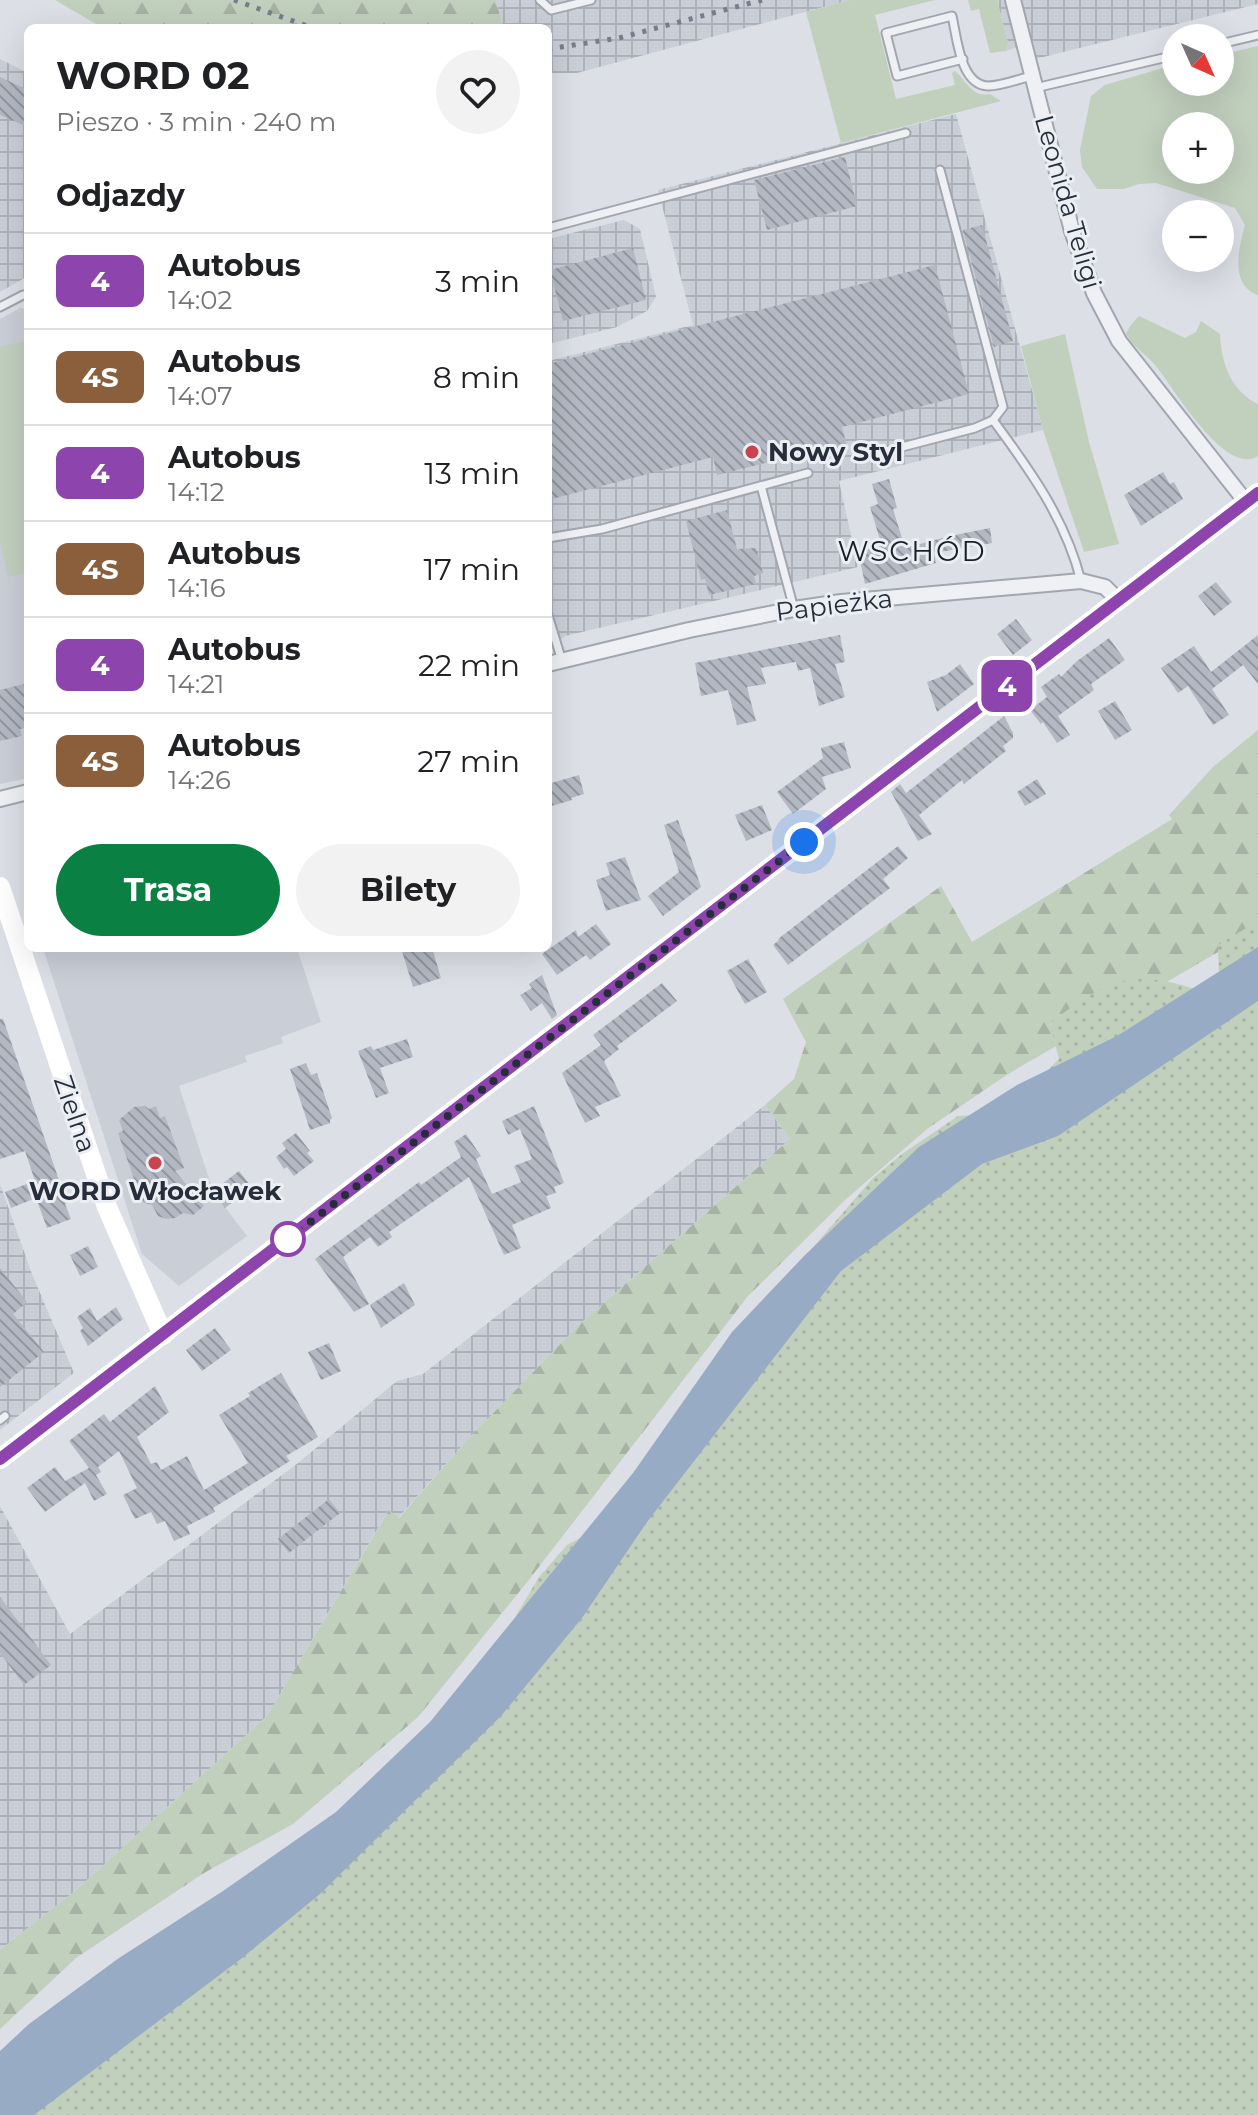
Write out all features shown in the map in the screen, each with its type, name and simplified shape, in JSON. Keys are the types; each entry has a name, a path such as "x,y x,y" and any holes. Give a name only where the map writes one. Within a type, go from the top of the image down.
{"street":[{"name":"Leonida Teligi","path":"1013,0 1072,231 1088,280 1106,319 1119,341 1252,497"},
{"path":"0,1459 1252,497"},
{"path":"1081,581 1098,583 1119,601"},
{"name":"Papieżka","path":"555,663 689,630 794,609 841,602 1081,581"},
{"path":"0,799 24,793"},
{"name":"Zielna","path":"0,887 107,1207 163,1335"}],"lane":[{"path":"540,0 551,10 591,0"},
{"path":"963,59 897,76 886,33 952,16 969,76 984,86 1033,82 1162,58"},
{"path":"1234,41 1258,35"},
{"path":"552,227 906,133"},
{"path":"875,454 975,428 993,420 1003,407 940,170"},
{"path":"0,307 24,295"},
{"path":"993,420 1058,516 1081,581"},
{"path":"552,537 602,529 808,473"},
{"path":"761,486 794,609"},
{"path":"552,642 555,663"}],"shaded area":[{"path":"496,0 850,0 577,73 552,73 552,24 502,24"},
{"path":"997,0 1258,0 1258,4 1177,24 1162,24 1162,28 1035,59 1030,42 1006,51 1008,43"},
{"path":"0,59 24,71 24,278 0,292"},
{"path":"956,114 1043,430 839,481 858,567 565,636 552,647 552,360 693,325 658,190"},
{"path":"624,220 640,229 656,297 647,311 617,327 552,343 552,238"},
{"path":"24,308 24,779 0,784 0,319"},
{"path":"44,952 298,952 321,1022 281,1037 283,1043 245,1056 247,1062 179,1086 213,1191 247,1236 179,1286 142,1254"},
{"path":"765,1105 790,1139 580,1324 468,1439 398,1518 388,1511 267,1716 75,1891 0,1950 0,1506 70,1634 298,1463 397,1381 423,1374"},
{"path":"0,1184 32,1274 74,1373 0,1430"}],"green space":[{"path":"55,0 496,0 502,24 96,24"},
{"path":"850,0 935,0 875,15 896,99 955,85 952,73 955,71 974,91 990,94 1001,101 841,143 806,12"},
{"path":"968,0 997,0 1008,43 1006,51 990,53 979,9 971,11"},
{"path":"1258,46 1258,295 1243,283 1240,274 1239,254 1245,225 1234,208 1234,200 1210,200 1156,183 1124,189 1097,189 1082,167 1080,150 1091,96 1105,85 1162,68 1162,96 1234,96 1234,52"},
{"path":"1139,316 1185,338 1196,332 1201,321 1220,334 1229,375 1241,392 1258,404 1258,456 1245,459 1231,454 1201,427 1156,366 1126,334"},
{"path":"1065,334 1089,442 1119,544 1084,552 1043,430 1021,346"},
{"path":"24,341 24,573 8,577 0,543 0,347"},
{"path":"1258,730 1258,929 1008,1074 927,1129 845,1200 748,1296 528,1581 418,1717 293,1824 204,1873 76,1958 0,2029 0,1950 75,1891 267,1716 389,1510 399,1518 468,1439 580,1324 790,1139 765,1105 794,1079 806,1042 783,999 941,886 972,942 1172,819 1169,815 1213,767"},
{"path":"1258,921 1258,2115 0,2115 291,1861 401,1760 511,1624 539,1577 567,1545 596,1530 776,1290 873,1178 958,1116 992,1114 1042,1076 1059,1059 1050,1023 1087,997 1119,982 1136,979 1174,983 1198,990 1219,980 1218,945"}],"water":[{"path":"1258,947 1258,1001 1058,1136 982,1164 841,1271 647,1522 582,1618 501,1716 320,1894 242,1958 34,2115 0,2115 0,2051 29,2024 119,1958 223,1891 336,1812 430,1722 633,1473 732,1332 805,1255 919,1147 1017,1085 1117,1036"}],"building":[{"path":"0,77 24,88 24,125 0,115"},
{"path":"845,157 857,206 767,230 754,180"},
{"path":"982,225 1013,341 994,347 963,230"},
{"path":"633,248 646,300 563,321 552,269"},
{"path":"935,265 969,394 842,427 848,450 826,456 824,448 717,475 713,457 552,499 552,363"},
{"path":"1163,472 1170,484 1174,482 1183,499 1141,526 1124,495"},
{"path":"889,479 897,508 893,509 905,548 990,528 992,543 934,553 936,563 865,584 858,551 882,546 870,507 878,504 872,484"},
{"path":"727,510 737,549 756,548 763,573 754,576 756,584 709,595 705,579 701,580 686,521"},
{"path":"1216,582 1232,602 1214,616 1198,596"},
{"path":"1016,619 1032,640 1013,655 997,634"},
{"path":"840,635 845,662 835,664 845,697 819,706 810,668 798,671 796,662 761,668 766,684 747,687 756,721 737,725 728,690 701,696 695,663"},
{"path":"1258,635 1258,684 1243,665 1212,689 1229,715 1213,725 1188,686 1178,693 1161,668 1194,646 1211,672"},
{"path":"1109,638 1125,660 1091,684 1094,690 1058,716 1070,735 1057,743 1043,722 1041,724 1030,710 1047,697 1041,687 1059,674 1061,677"},
{"path":"960,664 974,684 937,712 927,682 946,675"},
{"path":"24,684 22,736 0,741 0,690"},
{"path":"1115,701 1132,730 1115,740 1098,711"},
{"path":"1004,716 1013,733 1013,738 1003,746 1006,751 964,784 962,780 919,815 932,834 918,841 891,792 900,784 906,793"},
{"path":"844,742 851,768 822,777 826,789 793,814 777,792 823,758 821,748"},
{"path":"579,775 584,794 552,806 552,783"},
{"path":"1037,779 1046,794 1025,806 1017,792"},
{"path":"762,805 772,830 746,841 735,815"},
{"path":"678,820 701,887 663,916 648,896 679,872 664,825"},
{"path":"898,846 908,858 883,879 890,888 788,965 773,945 778,939"},
{"path":"625,857 641,900 606,911 596,880 610,875 606,863"},
{"path":"596,924 611,944 590,960 586,955 557,975 542,954 552,952 552,947 576,930 578,937"},
{"path":"402,952 433,952 441,978 413,987"},
{"path":"748,959 767,992 745,1004 727,971"},
{"path":"542,975 557,1015 552,1019 542,1003 531,1011 520,995 532,988 529,984"},
{"path":"662,983 677,1001 617,1046 619,1049 604,1061 621,1096 595,1107 600,1116 585,1123 562,1073 601,1045 593,1035"},
{"path":"0,1019 3,1019 71,1219 47,1228 36,1198 11,1208 5,1192 35,1181 25,1151 0,1159"},
{"path":"407,1039 413,1057 380,1068 389,1093 376,1098 358,1051 371,1046 373,1050"},
{"path":"306,1063 311,1075 317,1073 332,1118 330,1123 310,1130 290,1069"},
{"name":"WORD Włocławek","path":"145,1106 149,1109 156,1106 160,1118 165,1116 184,1168 175,1171 204,1206 193,1215 183,1213 166,1219 158,1216 152,1205 142,1202 118,1133 123,1131 119,1120 134,1107"},
{"path":"534,1106 564,1183 554,1187 556,1193 546,1196 551,1208 512,1225 521,1248 504,1255 469,1177 389,1232 392,1237 378,1247 370,1237 343,1257 369,1304 354,1312 315,1259 419,1182 421,1185 461,1157 454,1142 466,1134 481,1156 476,1159 492,1194 521,1182 514,1166 532,1159 520,1129 508,1135 502,1121"},
{"path":"296,1133 314,1161 294,1176 287,1167 284,1169 276,1157 286,1149 282,1143"},
{"path":"239,1171 252,1187 225,1208 213,1191"},
{"path":"88,1246 98,1267 80,1276 70,1255"},
{"path":"0,1268 27,1302 13,1314 44,1352 0,1387"},
{"path":"404,1283 415,1305 381,1328 370,1305"},
{"path":"116,1307 123,1319 88,1346 77,1317 90,1308 97,1321"},
{"path":"215,1328 231,1350 202,1371 186,1350"},
{"path":"329,1343 341,1371 321,1380 308,1352"},
{"path":"281,1373 318,1437 286,1456 290,1461 213,1508 215,1512 187,1526 190,1534 174,1541 165,1521 157,1524 151,1512 135,1519 123,1495 137,1488 119,1451 98,1467 101,1472 96,1475 107,1494 94,1501 85,1483 45,1512 27,1488 55,1467 65,1481 89,1468 69,1441 104,1414 110,1422 155,1386 169,1412 137,1437 151,1464 157,1462 161,1470 187,1456 204,1490 248,1463 219,1415"},
{"path":"329,1499 340,1513 289,1553 278,1539"},
{"path":"0,1597 51,1665 24,1685 0,1653"}],"railway":[{"path":"234,0 302,24"},
{"path":"552,48 619,38 762,0"}],"bus line":[{"name":"4","path":"0,1459 1258,493"}],"place":[{"name":"Nowy Styl","path":"752,452"},
{"name":"WORD Włocławek","path":"155,1163"}],"district":[{"name":"WSCHÓD","path":"912,551"}],"route":[{"path":"288,1239 804,842"}]}
